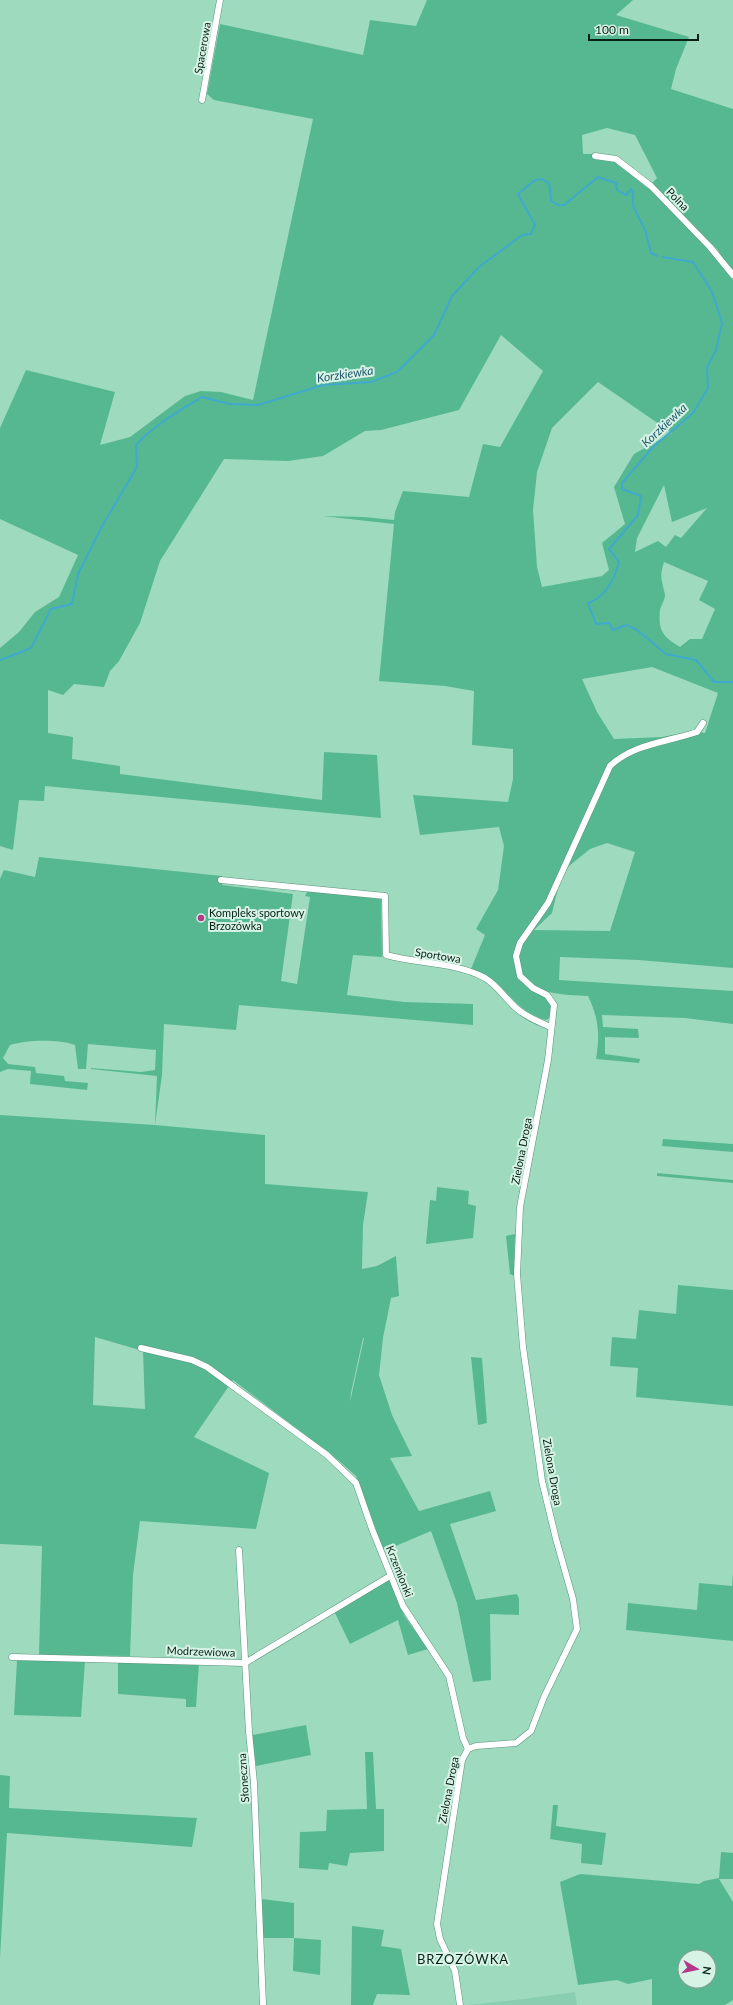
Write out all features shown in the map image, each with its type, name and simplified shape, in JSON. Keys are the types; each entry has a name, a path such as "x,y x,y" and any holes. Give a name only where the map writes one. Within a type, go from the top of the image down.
{"street":[{"name":"Spacerowa","path":"202,100 220,0"},
{"name":"Polna","path":"595,156 616,159 651,186 710,247 733,275"},
{"name":"Zielona Droga","path":"460,2005 455,1971 440,1939 437,1924 462,1760 468,1748 516,1743 528,1735 531,1731 544,1697 577,1629 573,1599 542,1481 523,1347 516,1274 520,1207 547,1068 554,1005 548,995 533,988 520,976 516,956 520,943 548,903 610,766 621,757 636,749 697,732 703,723"},
{"name":"Sportowa","path":"221,880 385,896 386,955 407,960 457,967 473,972 496,987 517,1009 529,1018 551,1027"},
{"name":"Krzemionki","path":"141,1348 192,1360 207,1367 327,1456 356,1483 372,1529 403,1606 449,1676 463,1738 468,1748"},
{"name":"Słoneczna","path":"239,1550 245,1663 254,1783 263,2005"},
{"name":"Modrzewiowa","path":"12,1657 245,1663 390,1576"}],"shaded area":[{"path":"427,0 633,0 616,15 689,37 676,69 671,89 733,109 733,273 717,249 652,183 657,178 635,135 607,128 582,135 583,154 592,154 593,159 616,162 650,190 709,250 733,280 733,968 638,960 560,957 559,980 733,991 733,1024 685,1018 602,1015 603,1027 638,1029 639,1038 605,1037 605,1054 640,1059 639,1063 596,1059 598,1027 592,1004 588,996 559,994 540,989 525,978 520,969 518,953 514,951 515,965 518,974 530,986 544,993 548,998 551,1006 551,1017 546,1020 529,1013 489,977 471,969 485,935 476,929 498,890 504,846 499,827 420,835 413,795 508,802 513,779 513,749 472,745 474,691 445,686 379,681 394,524 323,516 363,517 394,520 395,512 403,491 469,497 483,444 500,447 543,371 501,335 459,410 381,430 365,431 323,456 288,461 224,459 160,561 140,623 119,661 110,671 104,687 74,684 63,695 48,690 48,733 73,737 72,759 120,766 120,774 322,800 324,752 377,755 381,818 45,786 44,801 19,800 13,850 0,846 0,648 19,632 35,612 59,597 78,555 0,519 0,428 26,370 115,392 100,445 130,437 185,396 201,391 221,392 253,400 313,119 214,100 207,94 220,24 363,55 370,20 416,26","holes":["598,382 672,433 634,454 614,487 625,524 602,543 609,570 602,576 542,587 537,567 533,510 537,472 552,428","664,485 672,522 707,508 681,538 675,535 666,547 658,541 635,552 637,538","664,562 708,581 699,600 715,609 702,639 690,639 680,647 669,640 663,633 660,623 660,610 665,595 662,572","652,667 718,693 705,733 694,731 662,737 614,739 597,712 582,679","607,843 635,852 610,931 534,930 552,913 560,880 569,866 590,849"]},
{"path":"39,857 222,876 222,885 293,894 281,981 297,984 310,897 305,896 307,892 312,890 381,898 382,957 353,955 347,995 404,1002 473,1004 473,1025 239,1005 236,1030 164,1024 162,1075 155,1125 157,1076 91,1068 141,1072 155,1070 156,1050 88,1044 86,1069 78,1069 75,1045 42,1041 10,1045 3,1058 8,1064 35,1067 36,1073 64,1076 65,1081 88,1083 87,1090 30,1084 31,1071 8,1069 0,1072 0,879 4,870 35,877"},
{"path":"0,1115 155,1125 265,1135 265,1184 368,1192 363,1225 362,1269 377,1266 396,1256 399,1296 391,1298 383,1338 379,1375 392,1415 412,1456 390,1458 419,1511 490,1491 496,1511 450,1524 476,1600 517,1594 519,1599 519,1615 490,1614 491,1680 473,1682 457,1603 431,1531 384,1551 356,1476 338,1460 233,1380 194,1437 269,1473 256,1529 140,1521 133,1575 130,1656 39,1655 42,1546 0,1544","holes":["95,1337 143,1351 145,1409 93,1405","364,1338 350,1402 351,1393"]},
{"path":"663,1139 733,1144 733,1152 662,1146"},
{"path":"657,1173 733,1180 733,1183 657,1176"},
{"path":"437,1187 469,1191 468,1204 476,1206 473,1238 426,1244 430,1200 436,1201"},
{"path":"515,1234 514,1276 510,1274 506,1236"},
{"path":"678,1285 733,1290 733,1406 636,1397 638,1368 610,1366 612,1337 636,1339 639,1310 676,1314"},
{"path":"471,1357 482,1358 487,1423 478,1425"},
{"path":"733,1573 733,1641 626,1630 628,1603 697,1610 699,1583 732,1586"},
{"path":"389,1579 405,1617 428,1649 408,1655 398,1620 350,1644 335,1613"},
{"path":"17,1660 85,1661 81,1717 14,1715"},
{"path":"118,1662 199,1663 196,1707 186,1707 186,1699 118,1694"},
{"path":"306,1725 311,1755 256,1766 252,1735"},
{"path":"365,1752 373,1752 376,1809 384,1809 384,1851 350,1853 347,1866 329,1863 328,1870 299,1868 300,1832 326,1831 327,1810 367,1809"},
{"path":"0,1775 10,1776 9,1808 197,1818 192,1847 7,1833 0,1958"},
{"path":"553,1805 558,1805 556,1826 606,1833 602,1865 581,1863 582,1844 550,1839"},
{"path":"721,1852 733,1853 733,1879 719,1879 733,1902 733,2000 725,2005 652,2005 652,1979 628,1984 617,1980 578,1985 560,1882 580,1874 699,1884 704,1881 719,1878"},
{"path":"262,1899 294,1903 294,1938 263,1938"},
{"path":"352,1926 384,1930 381,1946 401,1949 410,1995 377,1994 373,2005 351,2005"},
{"path":"294,1938 321,1940 320,1975 293,1971"},
{"path":"575,1992 577,2005 467,2005 524,1999"}],"waterway":[{"name":"Korzkiewka","path":"0,660 31,648 51,609 72,604 78,574 101,528 137,467 136,445 143,438 167,419 202,397 230,404 258,405 323,385 371,382 397,372 434,335 452,296 479,267 522,235 531,234 535,225 518,194 535,180 542,179 548,183 550,187 551,201 558,205 564,205 598,177 616,183 617,190 626,195 631,189 633,192 633,206 645,230 651,253 657,256"},
{"name":"Korzkiewka","path":"662,257 693,262 712,292 722,323 716,350 707,367 708,388 693,413 653,447 622,483 622,489 641,496 638,515 609,549 619,562 612,581 600,597 588,603 596,624 609,623 613,630 626,625 637,630 666,654 696,660 714,682 733,682"}],"place":[{"name":"Kompleks sportowy Brzozówka","path":"201,918"}],"district":[{"name":"BRZOZÓWKA","path":"463,1959"}]}
